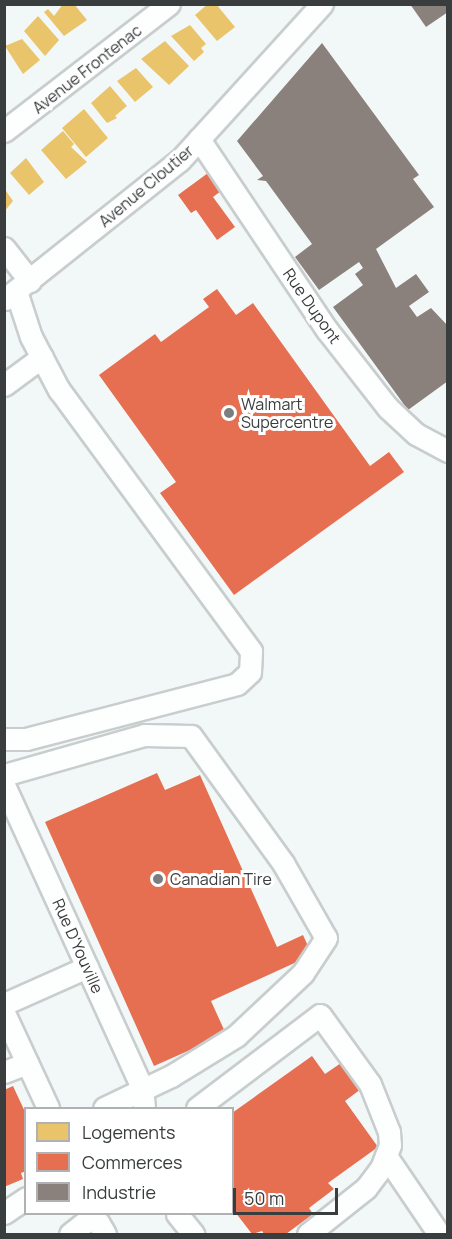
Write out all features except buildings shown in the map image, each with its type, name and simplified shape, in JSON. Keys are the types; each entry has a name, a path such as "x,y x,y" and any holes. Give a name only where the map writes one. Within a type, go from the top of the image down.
{"street":[{"name":"Avenue Frontenac","path":"4,131 169,4"},
{"name":"Avenue Cloutier","path":"17,290 180,160 322,4"},
{"name":"Rue Dupont","path":"200,140 327,330 388,408 416,434 447,451"},
{"path":"4,248 42,357 59,390 251,651 250,672 237,684 26,739 4,739"},
{"path":"4,385 42,357"},
{"path":"4,775 144,735 191,736 283,863 326,938 303,973 262,1015 171,1076 143,1098 108,1107"},
{"name":"Rue D'Youville","path":"4,785 87,967 143,1098"},
{"path":"4,1004 87,967"},
{"path":"4,1013 48,1107"},
{"path":"198,1107 320,1016 370,1084 390,1132 386,1156 366,1188 308,1234"},
{"path":"4,1072 27,1063"},
{"path":"386,1156 439,1234"},
{"path":"4,1213 24,1199"},
{"path":"178,1215 193,1234"},
{"path":"70,1234 89,1219 98,1222 105,1234"}],"place":[{"name":"Walmart Supercentre","path":"229,413"},
{"name":"Canadian Tire","path":"158,879"}]}
